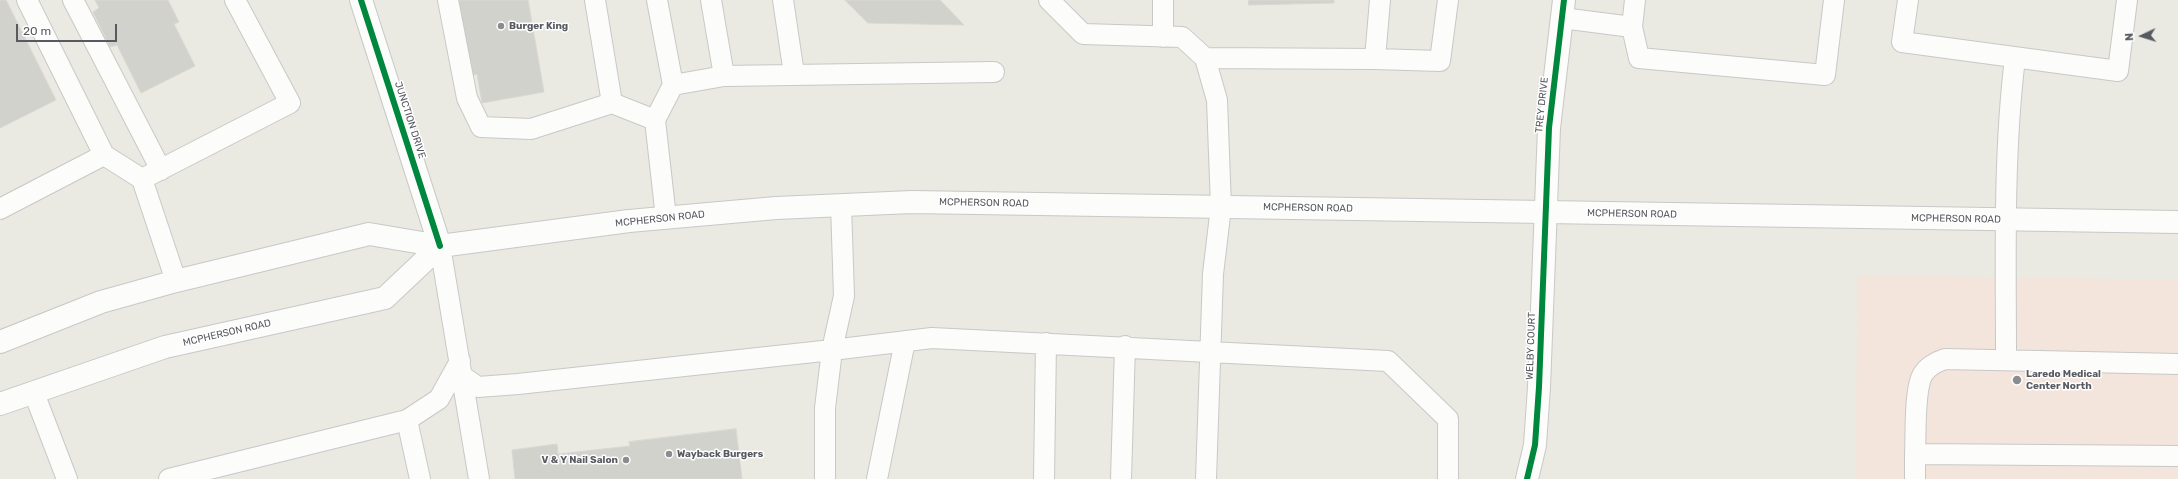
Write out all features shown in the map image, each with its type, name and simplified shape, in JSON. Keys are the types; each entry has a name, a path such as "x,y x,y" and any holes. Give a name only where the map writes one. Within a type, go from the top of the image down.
{"main road":[{"name":"JUNCTION DRIVE","path":"360,0 440,246"},
{"name":"TREY DRIVE","path":"1546,212 1548,128 1563,9"},
{"name":"MCPHERSON ROAD","path":"0,342 101,302 176,281 369,234 440,246 666,218 776,208 912,202 2178,222"},
{"name":"WELBY COURT","path":"1527,479 1535,445 1539,387 1546,212"},
{"name":"MCPHERSON ROAD","path":"0,404 165,347 385,298 440,246"}],"lane":[{"path":"27,0 104,155 142,179 176,281"},
{"path":"73,0 161,170"},
{"path":"142,179 290,103 236,0"},
{"path":"448,0 467,98 481,127 531,129 612,103 655,120"},
{"path":"595,0 612,103"},
{"path":"657,0 673,84 655,120 666,218"},
{"path":"712,0 724,76"},
{"path":"783,0 794,74"},
{"path":"1050,0 1083,34 1182,37 1205,58 1217,100 1221,207 1212,274 1206,479"},
{"path":"1163,0 1163,37"},
{"path":"1374,59 1380,0"},
{"path":"1205,58 1440,61 1448,0"},
{"path":"1634,0 1632,27 1639,58 1825,75 1834,0"},
{"path":"1908,0 1902,42 2118,71 2127,0"},
{"path":"1563,9 1632,27"},
{"path":"2006,360 2006,220 2011,94 2015,58"},
{"path":"673,84 724,76 994,72"},
{"path":"0,209 104,155"},
{"path":"825,479 825,408 832,350 844,296 841,205"},
{"path":"440,246 479,479"},
{"path":"461,369 478,387 512,385 905,341 946,348 1046,343 1125,346 1210,353 1388,362 1448,419 1448,479"},
{"path":"877,479 905,341"},
{"path":"1044,479 1046,343"},
{"path":"1121,479 1125,346"},
{"path":"1915,479 1918,387 1923,374 1933,363 1945,359 2178,364"},
{"path":"169,479 407,420 439,399 461,369"},
{"path":"34,393 67,479"},
{"path":"407,420 420,479"},
{"path":"1915,454 2178,456"}],"shaded area":[{"name":"Laredo Medical Center North","path":"1858,275 2178,280 2178,479 1855,479"}],"building":[{"path":"0,0 6,0 56,100 0,128"},
{"path":"95,0 168,0 179,22 174,24 195,66 141,93 117,45 110,47 93,12 99,8"},
{"path":"458,0 528,0 544,92 482,103 477,74 471,76"},
{"path":"845,0 940,0 964,25 868,23"},
{"path":"1249,0 1334,0 1334,3 1249,5"},
{"path":"736,429 742,479 515,479 512,450 557,444 558,454 630,446 629,442"}],"cycle path":[{"path":"361,0 440,246"},
{"path":"1527,479 1535,445 1539,387 1549,128 1564,0"}],"place":[{"name":"Burger King","path":"501,26"},
{"name":"Laredo Medical Center North","path":"2017,380"},
{"name":"Wayback Burgers","path":"669,454"},
{"name":"V & Y Nail Salon","path":"626,460"}]}
